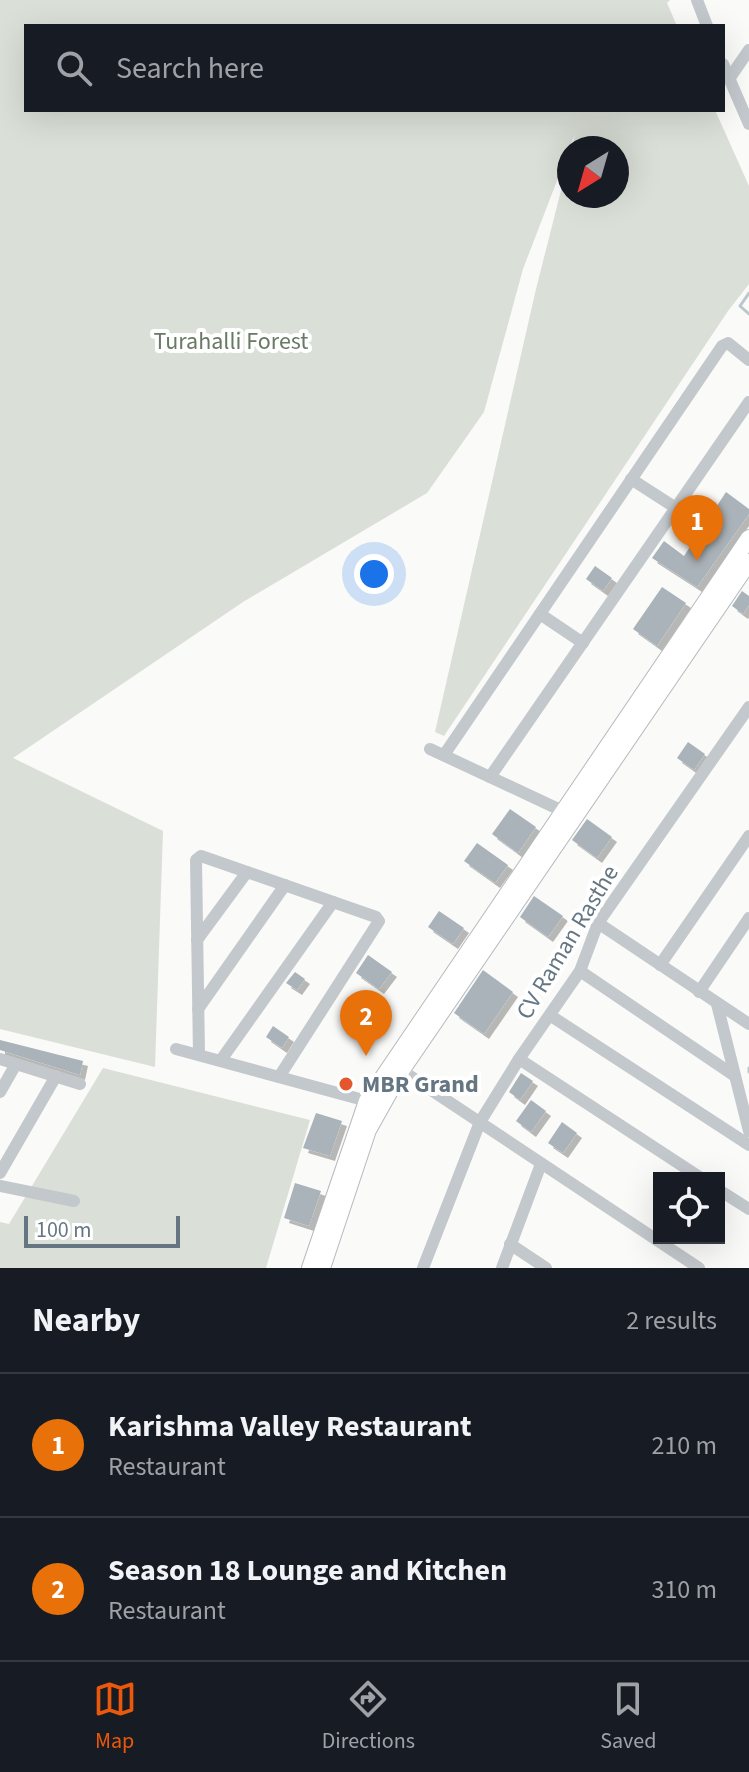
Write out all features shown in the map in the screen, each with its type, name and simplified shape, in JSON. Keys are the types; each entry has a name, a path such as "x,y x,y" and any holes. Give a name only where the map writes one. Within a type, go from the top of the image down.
{"main road":[{"path":"569,814 749,538"},
{"path":"310,1268 367,1101 396,1067 569,814 749,562"},
{"path":"322,1268 368,1130 396,1067"}],"street":[{"path":"697,0 706,24"},
{"path":"729,79 749,50"},
{"path":"725,69 749,124"},
{"path":"444,755 724,344 730,344 749,360"},
{"path":"490,777 749,402"},
{"path":"631,479 676,508"},
{"path":"540,614 583,643"},
{"name":"CV Raman Rasthe","path":"423,1268 480,1122 580,971 598,923 749,708"},
{"path":"430,749 569,814"},
{"path":"660,965 749,836"},
{"path":"199,1055 196,858 201,856 376,917 379,922 279,1077"},
{"path":"196,941 247,872"},
{"path":"198,1009 285,885"},
{"path":"221,1060 333,902"},
{"path":"699,992 749,918"},
{"path":"598,923 749,1024"},
{"path":"580,971 735,1076"},
{"path":"717,1004 749,1131"},
{"path":"551,1016 749,1145"},
{"path":"176,1049 367,1101"},
{"path":"0,1059 80,1084"},
{"path":"519,1059 692,1172"},
{"path":"0,1092 16,1064"},
{"path":"396,1067 699,1268"},
{"path":"0,1173 56,1076"},
{"path":"502,1268 541,1164"},
{"path":"0,1186 74,1201"},
{"path":"725,1194 749,1209"},
{"path":"510,1244 546,1268"}],"green space":[{"name":"Turahalli Forest","path":"0,0 670,0 667,3 676,24 24,24 24,112 716,112 749,186 749,284 444,736 435,732 557,206 629,208 629,136 557,136 557,181 523,269 484,412 427,493 243,602 13,758 163,831 155,1067 0,1029"},
{"path":"103,1068 310,1120 266,1268 0,1268 0,1222 9,1224"}],"building":[{"path":"726,492 749,509 749,514 697,587 652,558 664,541 684,556"},
{"path":"595,566 612,578 603,591 586,579"},
{"path":"662,587 686,603 657,646 633,629"},
{"path":"742,591 749,596 749,605 743,614 732,606"},
{"path":"688,742 705,754 694,770 677,758"},
{"path":"510,809 536,827 518,853 492,834"},
{"path":"587,819 612,837 597,858 572,840"},
{"path":"477,843 508,865 495,883 464,861"},
{"path":"534,896 563,916 548,937 520,917"},
{"path":"439,911 464,928 453,944 428,927"},
{"path":"368,955 392,972 379,989 356,973"},
{"path":"483,970 513,992 484,1034 454,1013"},
{"path":"295,972 305,979 297,990 286,983"},
{"path":"273,1026 289,1037 282,1048 266,1037"},
{"path":"0,1040 83,1061 80,1075 0,1050"},
{"path":"521,1073 533,1081 520,1100 509,1092"},
{"path":"531,1100 546,1111 531,1132 516,1121"},
{"path":"316,1113 342,1121 330,1156 303,1148"},
{"path":"562,1122 577,1133 563,1153 548,1143"},
{"path":"295,1183 321,1191 309,1226 284,1218"}],"waterway":[{"path":"749,293 740,306 749,314"}],"place":[{"name":"Karishma Valley Restaurant","path":"697,561"},
{"name":"Season 18 Lounge and Kitchen","path":"366,1056"},
{"name":"MBR Grand","path":"346,1084"}]}
